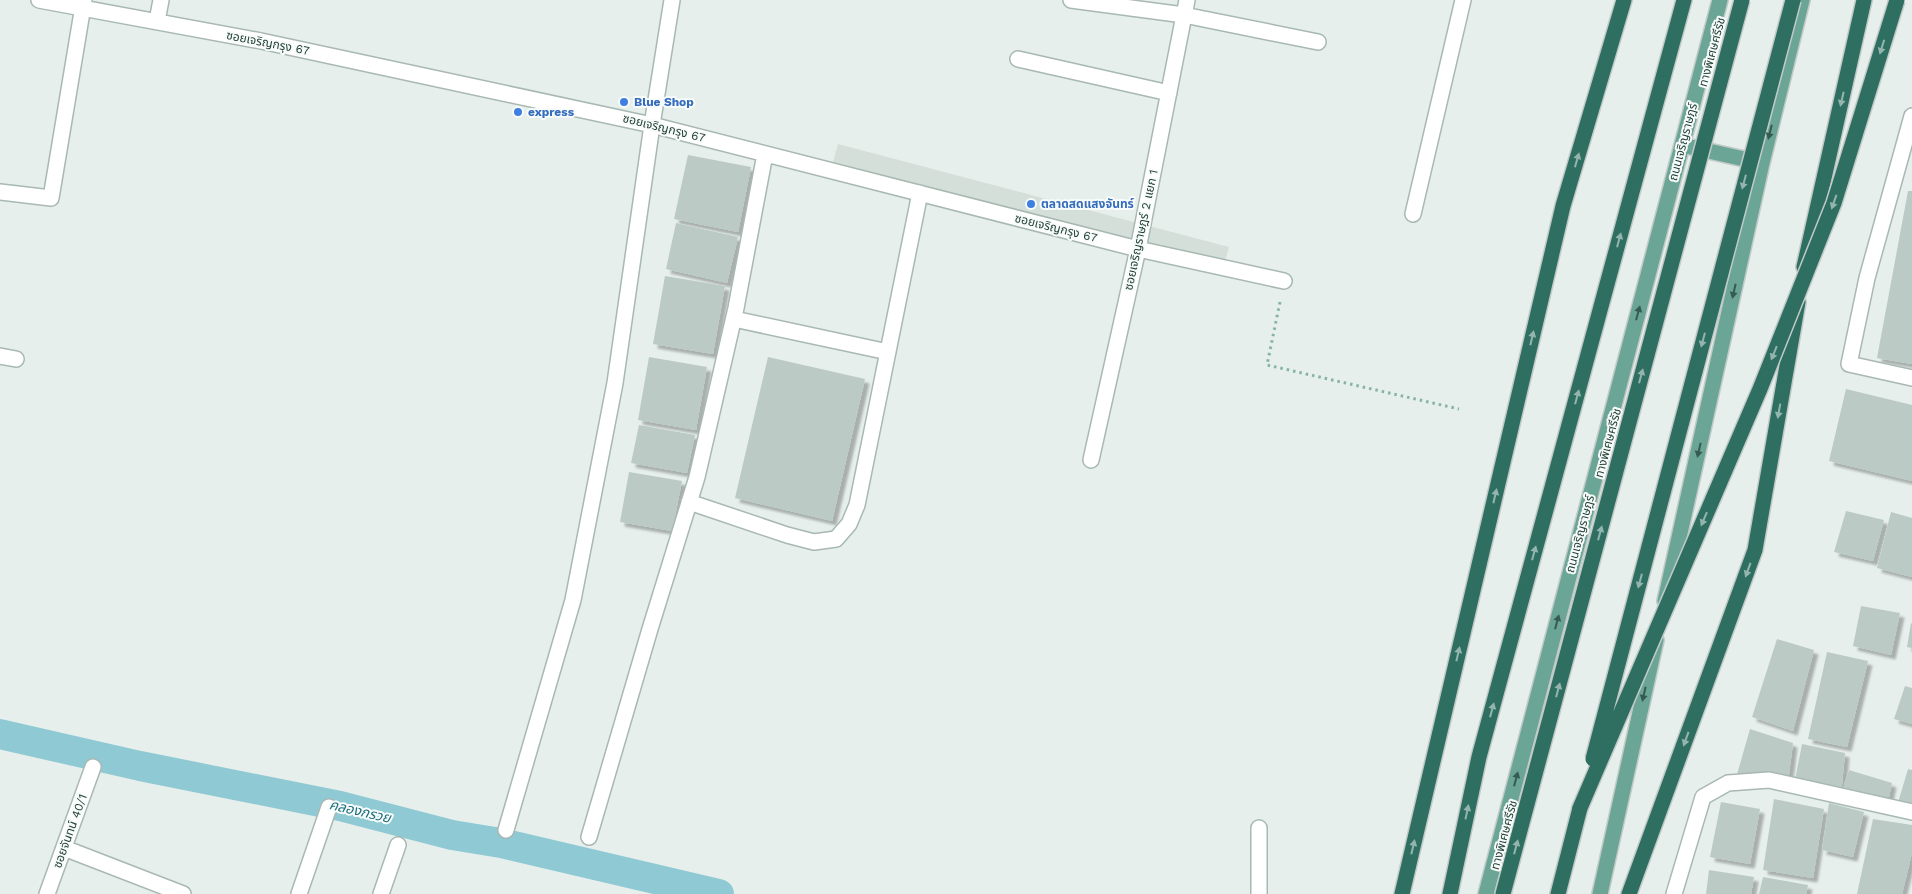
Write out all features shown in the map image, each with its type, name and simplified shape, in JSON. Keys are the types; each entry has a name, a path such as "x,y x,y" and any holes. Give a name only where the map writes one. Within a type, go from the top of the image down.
{"highway":[{"path":"1402,894 1563,206 1624,0"},
{"path":"1450,894 1479,757 1684,0"},
{"name":"ทางพิเศษศรีรัช","path":"1504,894 1742,0"},
{"path":"1558,894 1793,0"},
{"path":"1629,894 1755,550 1805,260 1864,0"},
{"path":"1580,808 1760,390 1834,203 1897,0"}],"main road":[{"name":"ถนนเจริญราษฎร์","path":"1486,894 1720,0"},
{"path":"1600,894 1762,163 1802,0"},
{"path":"1682,145 1762,163"}],"street":[{"name":"ซอยเจริญกรุง 67","path":"39,0 84,4 157,21 261,41 652,124 1138,249 1284,281"},
{"path":"157,21 162,0"},
{"path":"506,830 574,600 615,383 652,124 672,0"},
{"path":"1072,0 1184,15 1318,42"},
{"name":"ซอยเจริญราษฎร์ 2 แยก 1","path":"1091,460 1138,249 1187,0"},
{"path":"1413,214 1463,0"},
{"path":"0,192 51,198 84,4"},
{"path":"1018,59 1169,93"},
{"path":"1912,116 1906,159 1867,278 1849,364 1912,378"},
{"path":"589,838 697,477 734,319 765,154"},
{"path":"689,502 787,535 814,542 836,539 849,524 857,505 920,193"},
{"path":"734,319 888,352"},
{"path":"0,356 16,359"},
{"name":"ซอยจันทน์ 40/1","path":"47,894 93,767"},
{"path":"1674,894 1703,797 1728,783 1769,780 1912,812"},
{"path":"299,894 329,807"},
{"path":"1259,828 1259,894"},
{"path":"381,894 398,845"},
{"path":"64,848 183,894"}],"path":[{"path":"1284,281 1267,365 1459,409"}],"shaded area":[{"name":"ตลาดสดแสงจันทร์","path":"838,144 1229,247 1224,265 833,162"}],"building":[{"path":"688,155 751,167 738,232 674,219"},
{"path":"1908,191 1912,191 1912,364 1877,358"},
{"path":"676,223 738,237 727,283 666,269"},
{"path":"665,276 725,286 713,354 653,344"},
{"path":"649,357 707,367 696,430 638,420"},
{"path":"768,357 865,379 832,521 735,498"},
{"path":"1846,389 1912,405 1912,481 1829,461"},
{"path":"639,425 695,435 687,473 631,463"},
{"path":"629,472 682,481 672,531 620,522"},
{"path":"1846,511 1884,520 1873,561 1834,552"},
{"path":"1891,512 1912,518 1912,577 1877,568"},
{"path":"1861,606 1900,613 1891,655 1853,646"},
{"path":"1912,624 1912,648 1907,647"},
{"path":"1777,639 1814,650 1793,731 1752,717"},
{"path":"1827,652 1868,661 1847,747 1808,739"},
{"path":"1905,686 1912,688 1912,724 1894,719"},
{"path":"1750,729 1793,743 1788,782 1736,778"},
{"path":"1802,744 1845,753 1841,795 1794,785"},
{"path":"1908,769 1912,770 1912,810 1897,806"},
{"path":"1849,770 1892,783 1887,806 1841,795"},
{"path":"1774,799 1824,809 1813,878 1763,870"},
{"path":"1721,802 1760,809 1750,864 1710,857"},
{"path":"1829,803 1864,812 1853,857 1822,850"},
{"path":"1873,819 1912,825 1912,853 1902,894 1857,894"},
{"path":"1709,870 1754,877 1751,894 1706,894"},
{"path":"1763,877 1808,885 1806,894 1759,894"}],"waterway":[{"name":"คลองกรวย","path":"0,734 140,766 340,806 452,835 501,843 719,894"}],"place":[{"name":"Blue Shop","path":"624,102"},
{"name":"express","path":"518,112"},
{"name":"ตลาดสดแสงจันทร์","path":"1031,204"}]}
